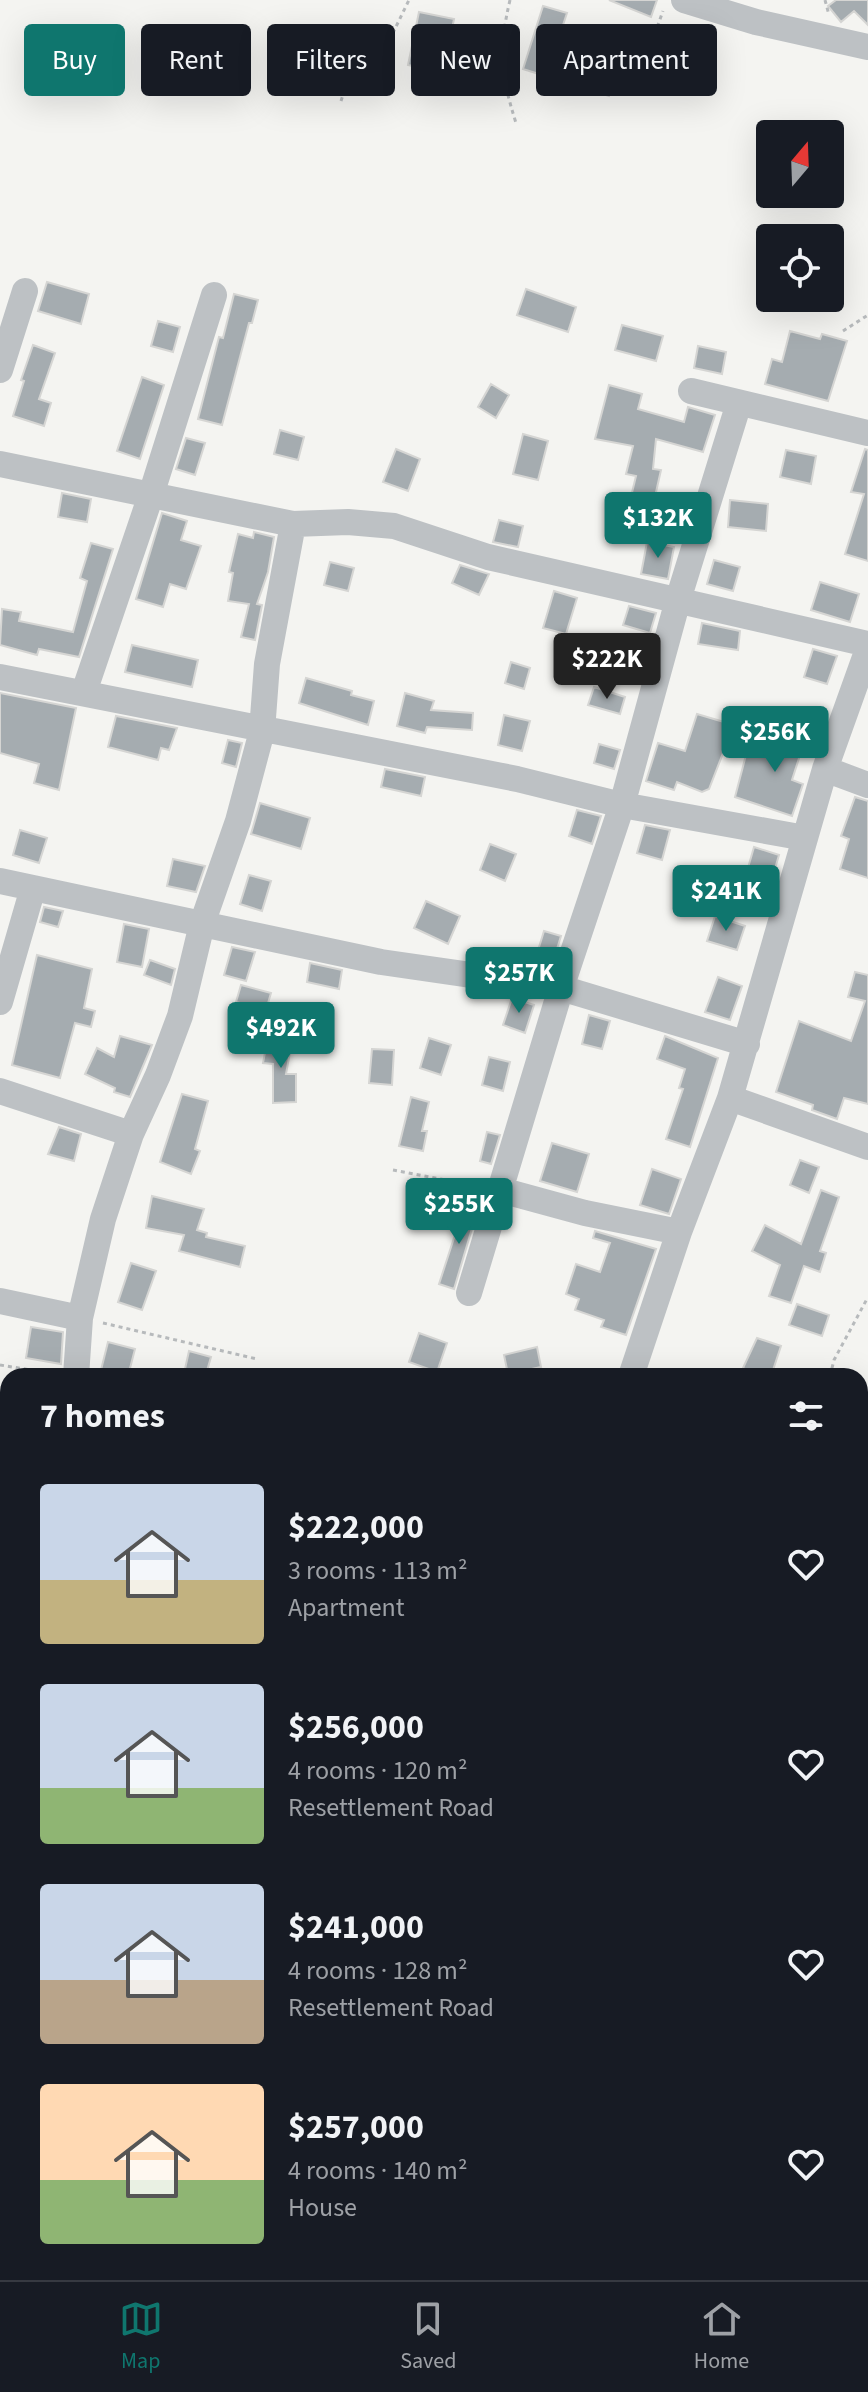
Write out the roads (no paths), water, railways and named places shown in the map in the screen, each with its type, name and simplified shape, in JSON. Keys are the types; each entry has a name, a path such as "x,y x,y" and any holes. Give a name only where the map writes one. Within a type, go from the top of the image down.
{"street":[{"path":"684,0 756,22 868,47"},
{"path":"0,370 25,291"},
{"path":"84,692 214,295"},
{"path":"691,391 868,433"},
{"path":"469,1293 561,988 622,805 678,600 739,403"},
{"path":"0,464 293,524 348,522 394,526 488,557 868,646 825,769 730,1098 679,1232 634,1368"},
{"path":"77,1368 80,1318 103,1219 131,1134 180,1016 202,924 238,821 262,731 267,664 293,524"},
{"path":"0,677 517,779 622,805 805,838"},
{"path":"825,769 868,785"},
{"path":"0,881 381,962 561,988 747,1044"},
{"path":"0,1002 33,888"},
{"path":"0,1091 131,1134"},
{"path":"730,1098 868,1147"},
{"path":"501,1190 585,1213 679,1232"},
{"path":"0,1301 80,1318"}]}
